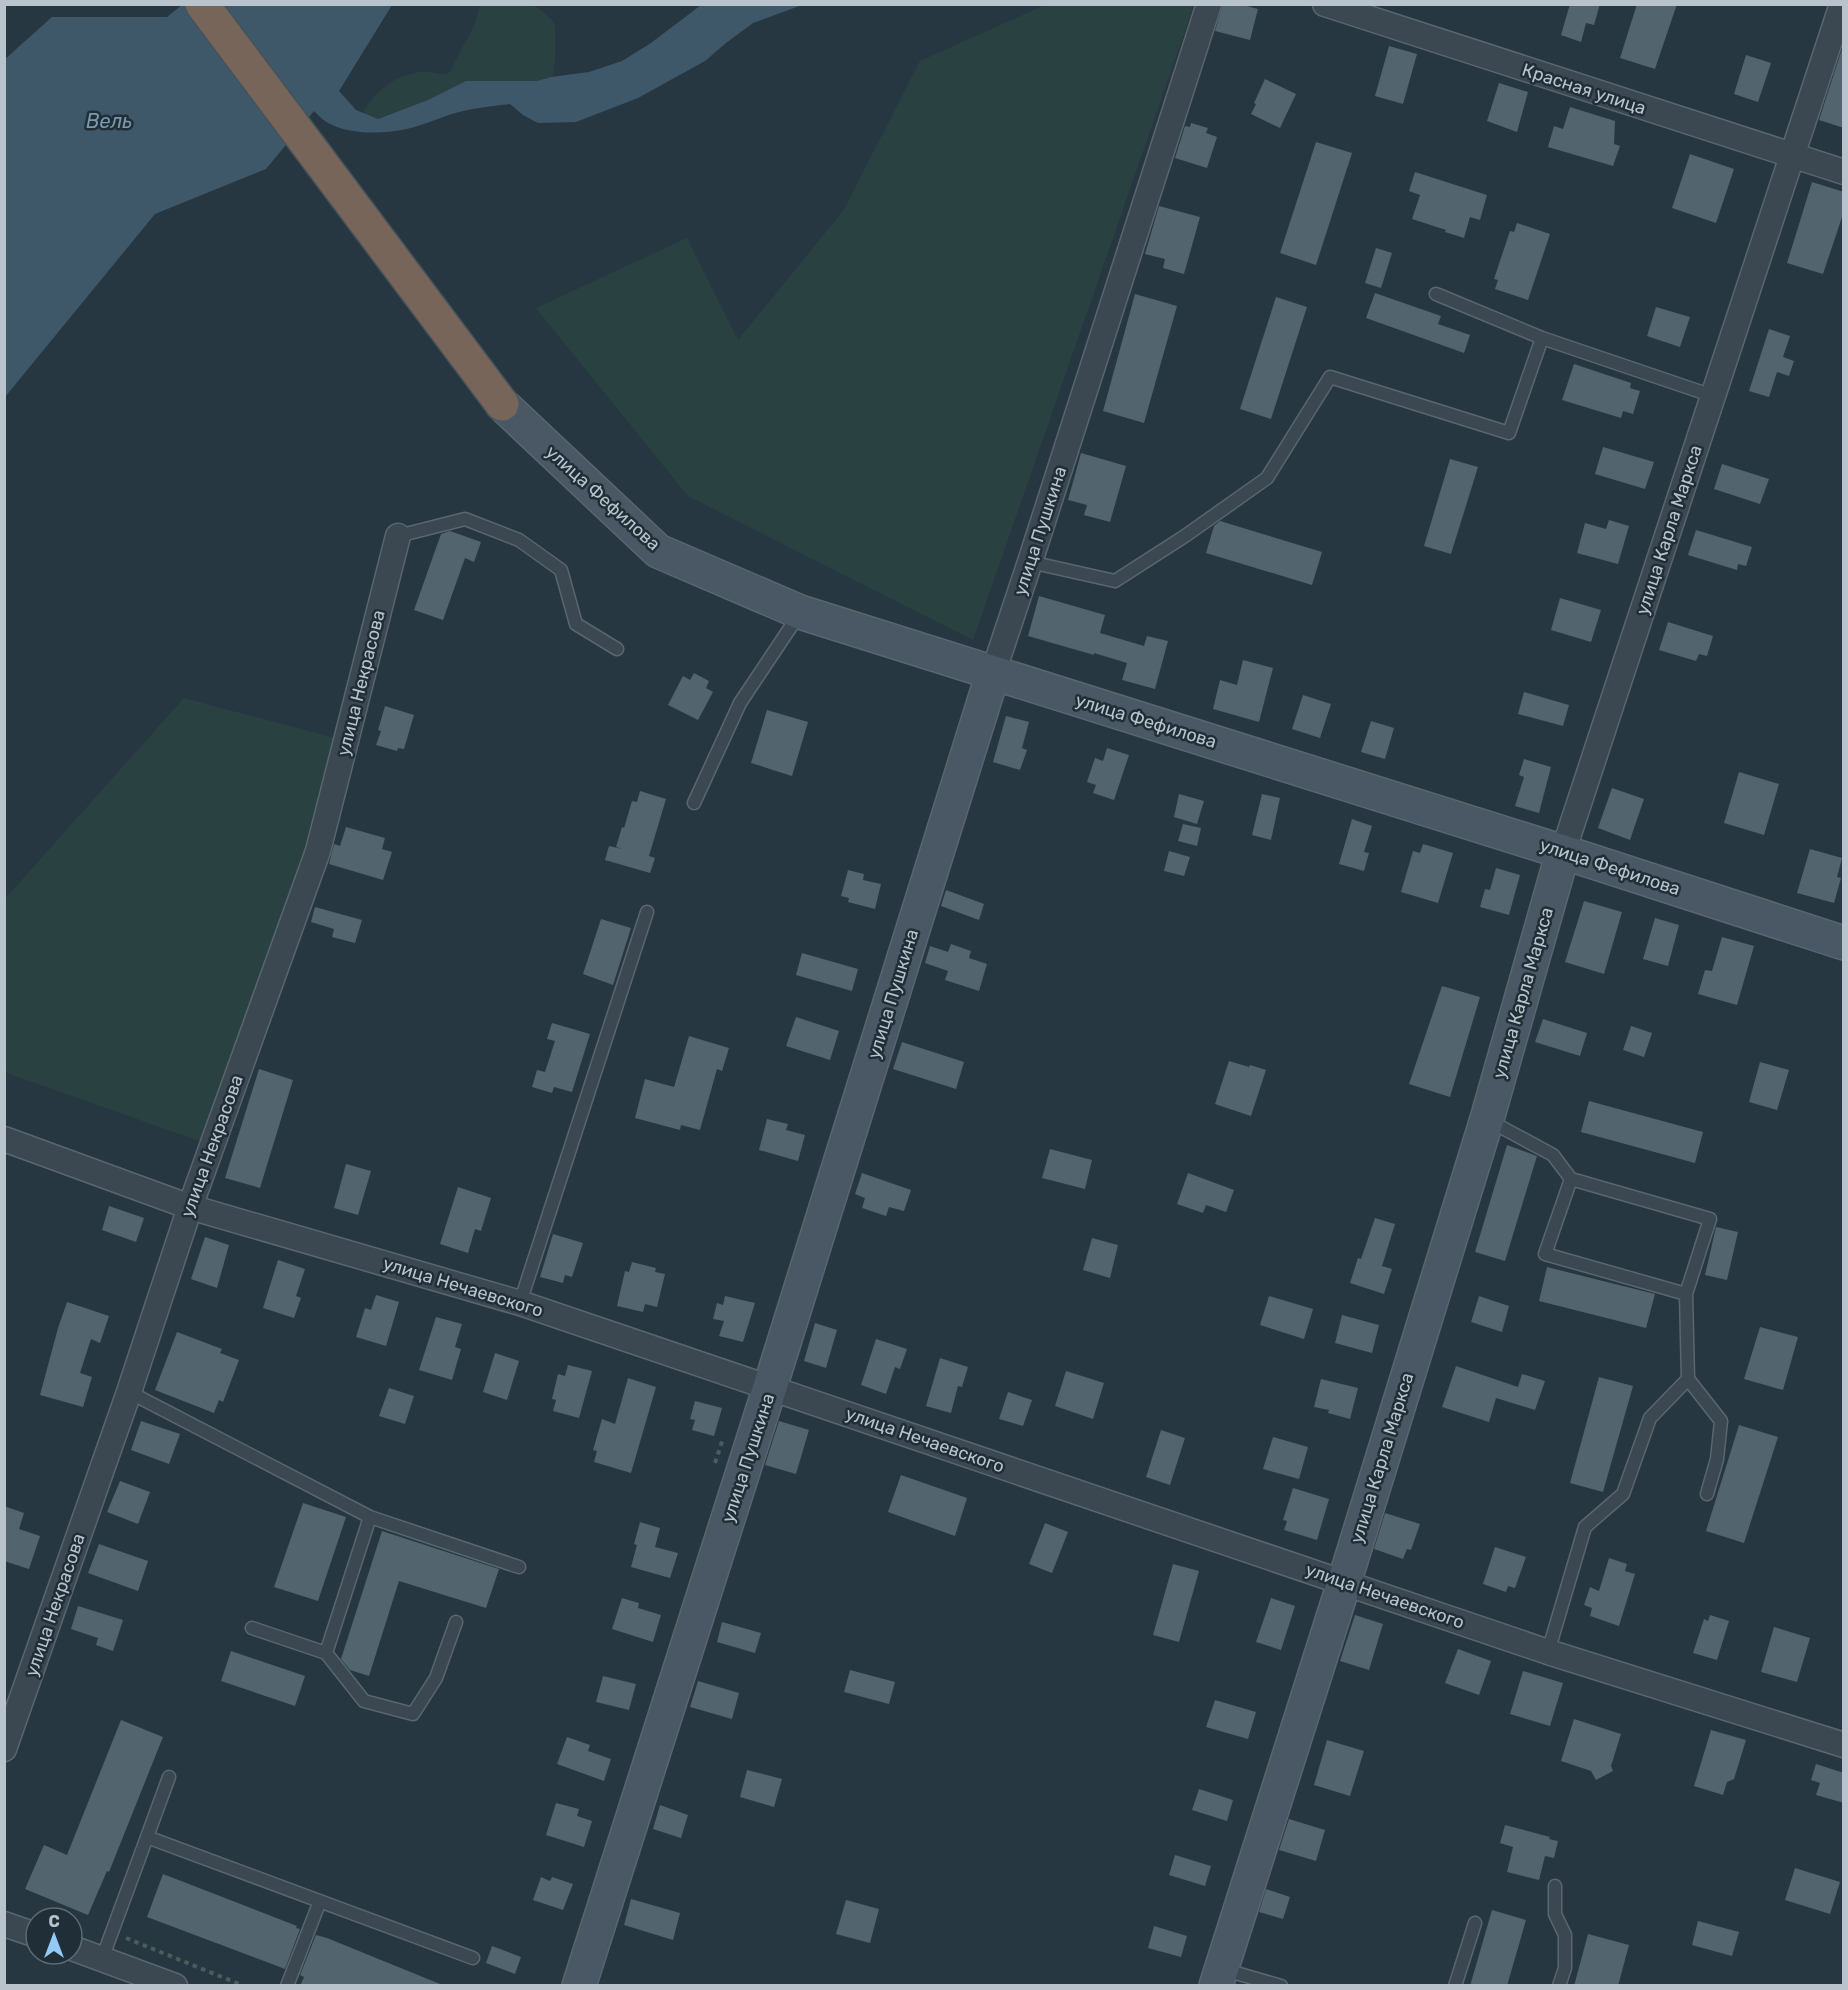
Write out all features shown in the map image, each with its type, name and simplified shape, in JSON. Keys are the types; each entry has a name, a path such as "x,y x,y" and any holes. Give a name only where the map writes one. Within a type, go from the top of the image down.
{"highway":[{"path":"202,4 502,405"}],"main road":[{"name":"улица Фефилова","path":"502,405 658,550 800,612 1563,852 1844,943"},
{"name":"улица Пушкина","path":"579,1986 770,1387 993,673"},
{"name":"улица Карла Маркса","path":"1219,1977 1344,1583 1487,1119 1563,852"}],"street":[{"name":"улица Пушкина","path":"993,673 1209,4"},
{"name":"Красная улица","path":"1324,4 1844,172"},
{"name":"улица Карла Маркса","path":"1563,852 1842,4"},
{"name":"улица Некрасова","path":"4,1749 129,1392 190,1207 318,851 398,536"},
{"name":"улица Нечаевского","path":"4,1139 190,1207 520,1303 1548,1652 1844,1745"},
{"path":"4,1924 24,1931"},
{"path":"84,1952 175,1986"}],"lane":[{"path":"1436,294 1542,338 1713,396"},
{"path":"1030,562 1115,581 1185,536 1267,478 1330,377 1509,433 1542,338"},
{"path":"398,536 465,519 519,540 561,570 576,624 617,649"},
{"path":"694,803 740,703 800,612"},
{"path":"520,1303 647,912"},
{"path":"1487,1119 1553,1155 1571,1179 1710,1219 1686,1294 1688,1379 1721,1421 1717,1459 1707,1494"},
{"path":"1571,1179 1545,1254 1686,1294"},
{"path":"1548,1652 1585,1527 1623,1494 1650,1418 1688,1379"},
{"path":"129,1392 370,1517 519,1567"},
{"path":"326,1653 370,1517"},
{"path":"252,1628 326,1653 364,1701 413,1714 436,1678 456,1622"},
{"path":"102,1959 169,1777"},
{"path":"147,1837 473,1958"},
{"path":"1555,1886 1555,1914 1565,1935 1565,1968 1559,1986"},
{"path":"287,1986 320,1901"},
{"path":"1455,1986 1475,1923"},
{"path":"1219,1977 1281,1986"}],"path":[{"path":"111,1932 244,1986"}],"green space":[{"path":"480,5 534,5 551,19 555,25 555,62 551,77 537,81 466,81 428,100 378,119 363,114 379,91 395,80 413,73 449,73 475,24"},
{"path":"1045,5 1194,5 973,640 688,496 536,308 687,238 738,340 843,211 920,61"},
{"path":"184,698 342,740 232,1098 205,1143 7,1073 4,1069 4,900"}],"water":[{"name":"Вель","path":"183,4 392,5 339,91 356,110 378,119 428,100 466,81 537,81 589,72 622,61 651,43 701,5 802,5 753,23 705,61 638,98 576,122 538,123 523,115 510,104 459,112 401,130 362,132 326,122 314,111 266,169 155,214 5,397 5,59 52,17 167,17"}],"building":[{"path":"1223,4 1240,4 1258,9 1250,40 1215,31"},
{"path":"1570,4 1600,4 1594,25 1586,23 1581,42 1561,35"},
{"path":"1637,4 1677,4 1655,69 1620,58"},
{"path":"1389,46 1417,54 1403,104 1375,96"},
{"path":"1842,49 1844,50 1844,128 1819,120"},
{"path":"1746,55 1771,63 1758,102 1734,94"},
{"path":"1265,79 1296,94 1280,128 1251,114"},
{"path":"1499,83 1528,92 1517,132 1487,121"},
{"path":"1570,107 1615,121 1614,144 1620,146 1613,166 1548,147 1554,126 1563,129"},
{"path":"1191,123 1208,128 1206,133 1217,137 1207,168 1175,158 1185,126 1190,127"},
{"path":"1316,142 1352,153 1316,265 1280,253"},
{"path":"1690,154 1734,169 1716,223 1672,208"},
{"path":"1415,172 1487,195 1480,220 1470,217 1464,238 1412,219 1420,195 1409,191"},
{"path":"1812,182 1844,192 1844,211 1823,274 1787,263"},
{"path":"1159,206 1200,217 1184,274 1163,268 1165,259 1145,254"},
{"path":"1517,223 1550,234 1528,300 1495,289 1498,280 1494,279 1510,231 1514,232"},
{"path":"1376,248 1392,253 1381,288 1365,283"},
{"path":"1375,293 1441,316 1438,324 1470,335 1464,353 1366,318"},
{"path":"1135,294 1177,306 1144,423 1103,411"},
{"path":"1276,297 1307,307 1271,419 1240,409"},
{"path":"1656,307 1690,317 1680,347 1647,336"},
{"path":"1769,329 1790,336 1783,357 1794,361 1789,376 1777,372 1769,397 1749,391"},
{"path":"1574,364 1631,383 1630,388 1640,391 1633,414 1623,411 1621,418 1562,400"},
{"path":"1603,447 1654,462 1645,489 1595,474"},
{"path":"1081,453 1126,466 1110,522 1084,515 1087,505 1068,500"},
{"path":"1450,459 1478,467 1451,554 1424,546"},
{"path":"1722,464 1769,479 1760,504 1714,489"},
{"path":"1609,520 1629,526 1618,564 1577,553 1585,523 1606,529"},
{"path":"1220,521 1322,552 1312,585 1206,553 1214,526"},
{"path":"1696,530 1752,547 1746,566 1738,564 1737,570 1688,555"},
{"path":"450,531 481,542 474,562 465,558 443,620 414,610 441,534"},
{"path":"1039,596 1105,615 1100,633 1144,646 1147,636 1168,641 1155,689 1122,680 1127,663 1028,636"},
{"path":"1560,598 1601,610 1591,642 1551,630"},
{"path":"1668,622 1713,636 1707,656 1699,654 1696,661 1659,650"},
{"path":"1243,660 1273,668 1259,722 1213,709 1220,680 1237,685"},
{"path":"694,673 709,681 706,688 713,692 698,720 668,705 683,676 690,680"},
{"path":"1524,692 1569,705 1563,726 1518,714"},
{"path":"1303,695 1331,704 1320,738 1292,729"},
{"path":"385,706 414,715 404,749 398,748 397,751 376,745"},
{"path":"767,710 808,722 792,776 751,763"},
{"path":"1006,716 1029,722 1022,748 1027,750 1020,770 993,762"},
{"path":"1371,721 1394,728 1385,759 1361,752"},
{"path":"1107,748 1129,755 1114,800 1093,793 1096,785 1087,782 1095,758 1103,761"},
{"path":"1524,759 1551,767 1539,813 1515,806 1524,777 1519,775"},
{"path":"1739,772 1779,784 1764,835 1724,823"},
{"path":"1612,788 1644,799 1630,840 1598,828"},
{"path":"640,791 666,799 649,856 655,858 650,873 605,860 609,846 622,849 616,847 622,827 624,828 632,801 637,802"},
{"path":"1179,794 1204,801 1197,824 1174,817"},
{"path":"1262,794 1280,798 1271,840 1252,835"},
{"path":"1352,819 1372,826 1364,852 1369,853 1364,871 1339,864"},
{"path":"1183,824 1201,828 1197,846 1178,841"},
{"path":"346,827 385,838 382,849 392,852 383,880 329,864 334,844 340,846"},
{"path":"1423,844 1453,853 1438,903 1401,892 1413,851 1420,853"},
{"path":"1810,849 1842,858 1837,877 1841,878 1834,903 1797,893"},
{"path":"1169,851 1190,857 1184,876 1164,871"},
{"path":"1496,868 1520,875 1509,915 1480,907 1485,889 1490,890"},
{"path":"848,870 864,874 863,880 881,884 875,909 848,902 849,898 841,896"},
{"path":"946,890 984,904 979,920 941,906"},
{"path":"1584,901 1622,912 1604,974 1565,962"},
{"path":"315,907 362,920 355,943 332,937 334,929 311,922"},
{"path":"1655,918 1679,925 1668,966 1643,959"},
{"path":"601,919 631,928 613,985 583,974"},
{"path":"1722,937 1754,946 1737,1005 1698,994 1705,970 1712,971"},
{"path":"951,944 971,951 969,958 987,964 979,991 945,980 948,971 925,963 930,946 948,952"},
{"path":"802,953 858,969 852,991 796,975"},
{"path":"1442,986 1480,997 1450,1097 1409,1084"},
{"path":"796,1017 839,1031 830,1060 786,1046"},
{"path":"1543,1019 1587,1033 1580,1056 1535,1042"},
{"path":"552,1023 590,1034 572,1092 554,1087 552,1093 532,1087 537,1070 545,1072 555,1041 547,1039"},
{"path":"1631,1026 1652,1033 1644,1057 1623,1050"},
{"path":"689,1036 729,1048 722,1071 717,1069 700,1130 681,1125 680,1130 635,1118 645,1079 674,1087"},
{"path":"902,1042 964,1062 956,1089 893,1069"},
{"path":"1229,1061 1266,1070 1251,1116 1215,1104"},
{"path":"1760,1062 1789,1070 1777,1110 1749,1102"},
{"path":"259,1069 293,1080 260,1188 225,1178"},
{"path":"1589,1101 1703,1132 1695,1163 1581,1132"},
{"path":"767,1119 788,1124 786,1130 805,1135 798,1161 759,1150"},
{"path":"1507,1145 1537,1156 1505,1261 1475,1252"},
{"path":"1050,1149 1092,1160 1085,1189 1042,1178"},
{"path":"346,1164 371,1171 358,1215 334,1208"},
{"path":"862,1173 911,1190 904,1211 889,1207 886,1216 862,1208 865,1198 855,1194"},
{"path":"1188,1173 1234,1190 1226,1212 1206,1205 1203,1213 1177,1204"},
{"path":"458,1187 491,1198 481,1231 475,1229 468,1253 440,1244"},
{"path":"109,1206 144,1218 136,1242 102,1230"},
{"path":"1375,1218 1395,1224 1382,1266 1392,1269 1384,1294 1350,1283"},
{"path":"1716,1227 1738,1232 1727,1280 1705,1275"},
{"path":"553,1234 583,1243 572,1277 565,1275 563,1283 540,1277"},
{"path":"205,1237 229,1245 217,1288 191,1279"},
{"path":"1092,1238 1118,1245 1110,1278 1083,1270"},
{"path":"278,1260 305,1269 296,1296 301,1298 294,1318 263,1308"},
{"path":"632,1262 656,1268 655,1272 665,1274 657,1307 645,1304 643,1312 617,1306 625,1271 629,1272"},
{"path":"1547,1267 1655,1294 1646,1328 1539,1301"},
{"path":"376,1295 399,1302 386,1346 356,1337 365,1308 371,1310"},
{"path":"725,1296 755,1303 743,1342 719,1336 724,1321 713,1319 717,1303 723,1305"},
{"path":"1269,1296 1313,1309 1304,1339 1260,1325"},
{"path":"1479,1296 1509,1306 1502,1332 1471,1322"},
{"path":"67,1302 109,1316 100,1343 91,1339 80,1373 92,1377 83,1407 40,1395"},
{"path":"1342,1315 1379,1325 1372,1353 1335,1343"},
{"path":"436,1317 462,1324 455,1347 461,1349 452,1380 419,1370"},
{"path":"815,1323 837,1330 826,1368 804,1361"},
{"path":"1760,1327 1798,1337 1783,1390 1744,1379"},
{"path":"177,1332 222,1349 220,1353 239,1360 223,1402 219,1400 214,1413 155,1390"},
{"path":"876,1339 907,1349 900,1369 895,1367 886,1394 861,1385"},
{"path":"495,1353 519,1361 507,1400 483,1392"},
{"path":"940,1358 968,1367 962,1387 958,1386 951,1413 926,1406"},
{"path":"568,1365 592,1371 579,1418 553,1411 556,1400 552,1399 558,1374 565,1376"},
{"path":"1456,1366 1518,1387 1522,1374 1545,1381 1535,1410 1496,1398 1489,1422 1442,1407"},
{"path":"1066,1371 1104,1383 1093,1419 1055,1406"},
{"path":"1599,1377 1633,1386 1603,1492 1570,1483"},
{"path":"628,1378 656,1387 631,1473 594,1462 597,1451 593,1450 602,1419 615,1424"},
{"path":"1321,1379 1358,1388 1350,1419 1328,1413 1329,1410 1314,1407"},
{"path":"389,1388 414,1396 405,1424 379,1416"},
{"path":"1008,1392 1032,1400 1023,1426 999,1419"},
{"path":"695,1401 722,1408 714,1436 692,1430 695,1420 690,1419"},
{"path":"141,1421 180,1434 169,1464 131,1450"},
{"path":"779,1421 809,1430 796,1474 765,1465"},
{"path":"1739,1425 1778,1437 1744,1543 1706,1531"},
{"path":"1161,1430 1185,1438 1170,1485 1146,1477"},
{"path":"1273,1437 1308,1447 1299,1479 1263,1469"},
{"path":"901,1475 967,1498 955,1536 888,1512"},
{"path":"120,1481 150,1492 138,1524 107,1512"},
{"path":"1293,1488 1329,1499 1317,1540 1284,1530 1287,1521 1283,1520"},
{"path":"303,1503 346,1517 318,1601 274,1587"},
{"path":"4,1506 24,1513 19,1529 40,1536 29,1569 4,1561"},
{"path":"1385,1513 1420,1524 1411,1550 1407,1549 1403,1559 1374,1549"},
{"path":"640,1522 660,1528 655,1547 678,1553 670,1578 631,1567"},
{"path":"1045,1523 1068,1532 1052,1573 1029,1564"},
{"path":"382,1531 499,1569 486,1608 399,1581 369,1676 350,1670 341,1659"},
{"path":"99,1544 148,1561 138,1591 88,1573"},
{"path":"1495,1547 1526,1557 1515,1588 1508,1586 1506,1592 1483,1584"},
{"path":"1609,1558 1627,1564 1625,1571 1635,1574 1619,1626 1590,1616 1592,1608 1584,1605 1590,1587 1599,1591"},
{"path":"1173,1564 1199,1571 1179,1642 1153,1635"},
{"path":"622,1598 639,1603 638,1608 661,1615 653,1642 612,1629"},
{"path":"1271,1598 1295,1606 1281,1650 1256,1642"},
{"path":"78,1606 123,1620 113,1651 96,1645 98,1638 71,1629"},
{"path":"1355,1615 1383,1624 1369,1670 1340,1661"},
{"path":"1710,1615 1729,1621 1717,1660 1693,1653 1704,1619 1708,1621"},
{"path":"722,1622 761,1633 755,1653 717,1642"},
{"path":"1774,1627 1810,1638 1797,1682 1761,1672"},
{"path":"1458,1649 1491,1661 1479,1695 1445,1683"},
{"path":"231,1651 305,1676 295,1706 221,1681"},
{"path":"850,1670 895,1682 889,1704 844,1692"},
{"path":"1523,1671 1563,1683 1550,1726 1510,1714"},
{"path":"603,1676 636,1684 629,1710 596,1702"},
{"path":"698,1681 739,1693 732,1719 690,1707"},
{"path":"1215,1700 1256,1712 1248,1739 1206,1727"},
{"path":"1574,1719 1621,1734 1611,1766 1613,1771 1596,1780 1591,1771 1561,1761"},
{"path":"121,1720 163,1737 109,1872 107,1871 88,1915 84,1913 84,1906 66,1906 25,1889 44,1845 67,1855"},
{"path":"1711,1730 1746,1740 1734,1779 1727,1782 1723,1795 1694,1786"},
{"path":"567,1737 590,1745 588,1751 611,1759 604,1781 557,1764"},
{"path":"1327,1740 1364,1751 1350,1796 1314,1785"},
{"path":"1816,1764 1844,1773 1844,1803 1816,1795 1820,1783 1811,1780"},
{"path":"747,1770 782,1779 774,1807 740,1797"},
{"path":"1199,1789 1233,1800 1227,1821 1192,1810"},
{"path":"556,1803 579,1809 577,1816 592,1821 584,1847 546,1835"},
{"path":"660,1805 688,1815 681,1838 653,1829"},
{"path":"1289,1819 1325,1830 1316,1861 1279,1850"},
{"path":"1505,1825 1558,1841 1554,1858 1545,1856 1539,1880 1507,1872 1513,1847 1500,1843"},
{"path":"1175,1855 1211,1866 1205,1886 1169,1875"},
{"path":"1795,1868 1840,1882 1830,1914 1785,1900"},
{"path":"163,1874 297,1926 296,1928 300,1929 285,1969 147,1917"},
{"path":"541,1877 550,1881 552,1877 573,1884 563,1910 533,1900"},
{"path":"1266,1889 1290,1897 1283,1919 1259,1912"},
{"path":"631,1899 680,1913 673,1940 624,1925"},
{"path":"846,1900 879,1909 870,1943 836,1934"},
{"path":"1492,1910 1526,1920 1507,1986 1470,1986"},
{"path":"1698,1921 1739,1932 1732,1956 1692,1945"},
{"path":"1154,1926 1187,1936 1181,1957 1148,1948"},
{"path":"1588,1934 1629,1945 1618,1986 1574,1986"},
{"path":"316,1935 445,1986 300,1986 304,1977 300,1975"},
{"path":"492,1946 521,1957 515,1974 486,1963"}]}
